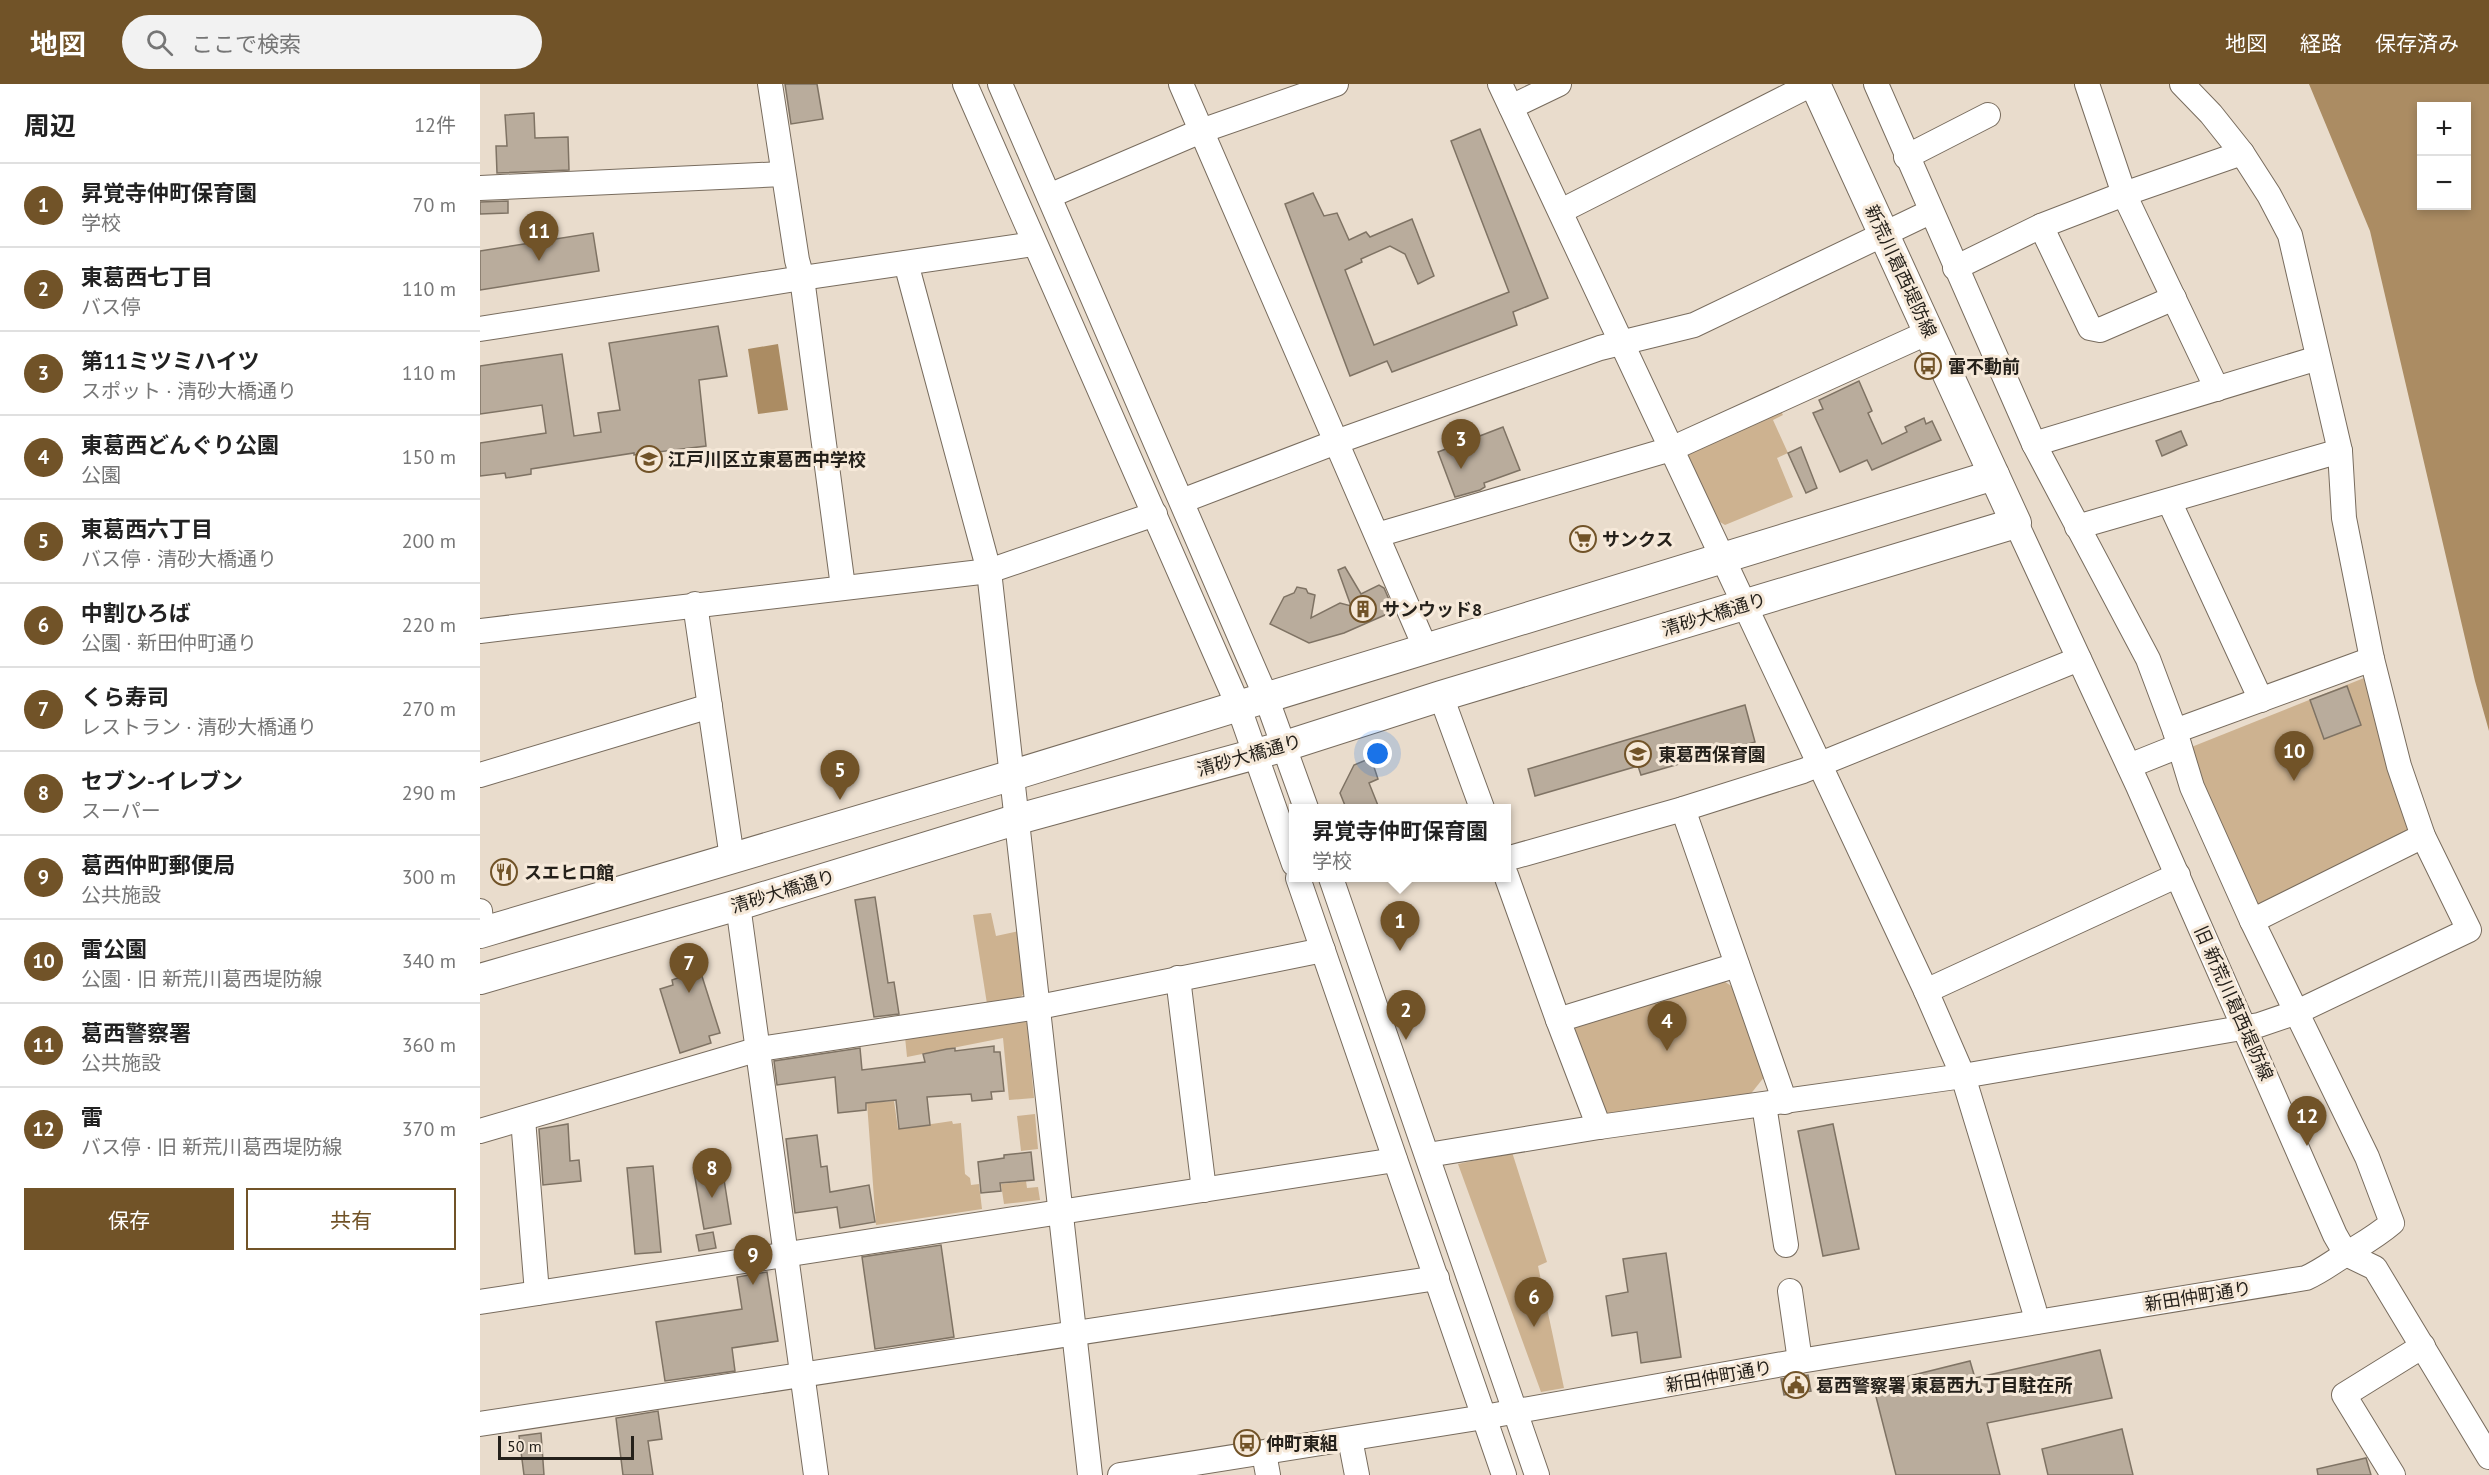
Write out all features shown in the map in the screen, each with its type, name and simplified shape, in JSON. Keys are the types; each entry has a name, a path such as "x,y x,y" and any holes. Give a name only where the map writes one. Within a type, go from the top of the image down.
{"main road":[{"name":"新荒川葛西堤防線","path":"1814,84 2016,524"},
{"path":"481,925 732,858 1013,775 1425,647 1723,559 1994,475"},
{"name":"清砂大橋通り","path":"480,979 738,905 1018,819 1284,746 1743,604 2016,524"}],"street":[{"path":"770,84 783,174 802,278 843,587"},
{"path":"965,84 1155,514 1252,701 1284,746 1305,804"},
{"path":"1000,84 1182,501 1252,701 1255,754 1289,852"},
{"path":"1181,84 1425,647"},
{"path":"1049,196 1201,131 1336,84"},
{"path":"1500,84 1612,318 1743,604 1926,991 1963,1076 2036,1322"},
{"path":"1511,107 1559,84"},
{"path":"1561,212 1814,84"},
{"path":"1876,84 1930,212 2034,444 2148,659 2192,787 2252,921 2297,1012"},
{"path":"2087,84 2124,194 2217,389"},
{"path":"1428,1155 1599,1127 1963,1076 2246,1027 2297,1012 2469,930 2423,836 2398,766 2372,659 2344,518 2340,451 2290,235 2269,195 2242,153 2211,114 2182,84"},
{"path":"1906,157 1988,116"},
{"path":"1956,268 2041,226 2242,153"},
{"path":"480,188 783,174"},
{"path":"1182,501 1336,442 1600,348 1694,326 1930,212"},
{"path":"2041,226 2090,328 2100,330 2174,297"},
{"path":"480,329 1034,244"},
{"path":"906,263 990,571 1090,1475"},
{"path":"1377,535 1671,449 1929,332"},
{"path":"2034,444 2318,358"},
{"path":"2077,527 2340,451"},
{"path":"2169,501 2261,700"},
{"path":"480,631 990,571 1155,514"},
{"name":"旧 新荒川葛西堤防線","path":"2016,524 2129,766 2246,1027 2327,1218 2346,1254"},
{"path":"695,604 732,858"},
{"path":"1511,858 1683,809 1819,765 2079,659"},
{"path":"2129,766 2177,738 2261,700 2372,659"},
{"path":"1441,696 1481,804"},
{"path":"480,775 710,706"},
{"path":"1683,809 1737,965 1774,1104 1786,1245"},
{"path":"2252,921 2423,836"},
{"path":"1926,991 2178,875"},
{"path":"1299,882 1504,1475"},
{"path":"1332,882 1537,1475"},
{"path":"1509,882 1599,1127"},
{"path":"738,905 816,1475"},
{"path":"480,1131 759,1049 1039,1007 1323,950"},
{"path":"1558,1020 1737,965"},
{"path":"1178,978 1204,1190"},
{"name":"新田仲町通り","path":"1120,1475 1266,1464 1350,1439 1484,1418 1800,1361 2306,1278 2332,1265 2373,1239 2392,1222 2367,1157 2297,1012"},
{"path":"523,1119 537,1293"},
{"path":"480,1302 1395,1160"},
{"path":"2346,1254 2375,1268 2489,1457"},
{"path":"480,1424 1437,1278"},
{"path":"1790,1291 1800,1361"},
{"path":"2393,1475 2344,1395 2422,1346"},
{"path":"1350,1439 1358,1475"}],"shaded area":[{"path":"2309,84 2489,84 2489,731 2475,681 2370,231"},
{"path":"778,344 788,410 758,414 748,349"},
{"path":"1778,406 1783,415 1773,420 1788,453 1777,458 1793,497 1725,525 1715,519 1685,455"},
{"path":"2364,678 2372,685 2411,825 2407,833 2258,906 2184,750"},
{"path":"991,913 996,936 1019,931 1025,993 1017,1000 987,1004 973,915"},
{"path":"1714,975 1733,987 1765,1076 1749,1096 1602,1116 1570,1025"},
{"path":"1023,1020 1027,1023 1034,1098 1009,1100 1003,1038 907,1057 905,1037"},
{"path":"894,1101 898,1129 952,1121 953,1124 961,1123 965,1174 970,1178 971,1185 979,1184 982,1209 876,1225 867,1103"},
{"path":"1035,1114 1038,1149 1021,1151 1017,1116"},
{"path":"1512,1152 1547,1262 1538,1266 1564,1388 1541,1392 1458,1164"},
{"path":"1026,1181 1027,1188 1038,1187 1040,1200 1004,1204 1001,1184"}],"building":[{"path":"785,84 817,84 823,119 791,124"},
{"path":"534,113 535,138 568,137 569,170 497,173 496,146 507,146 505,115"},
{"path":"1480,129 1548,298 1513,312 1517,325 1392,372 1387,361 1350,376 1285,204 1313,193 1324,216 1337,213 1349,240 1366,232 1370,237 1412,219 1434,276 1418,284 1405,254 1390,246 1361,259 1362,262 1345,270 1374,345 1509,292 1451,141"},
{"path":"508,201 508,213 480,214 480,202"},
{"path":"593,233 599,271 480,290 480,251"},
{"path":"718,326 727,376 699,380 706,446 634,455 634,453 531,469 531,474 506,478 505,473 480,476 480,443 546,433 542,405 480,414 480,366 562,354 574,436 601,432 598,413 620,410 609,343"},
{"path":"1859,381 1872,411 1868,413 1882,444 1907,432 1905,427 1924,418 1926,424 1932,421 1941,440 1872,470 1867,460 1840,472 1813,413 1823,409 1819,400"},
{"path":"1503,427 1520,470 1484,483 1485,487 1480,490 1455,497 1438,452"},
{"path":"2181,431 2187,445 2162,456 2156,441"},
{"path":"1801,447 1817,488 1806,493 1788,453"},
{"path":"1345,567 1361,594 1379,585 1384,588 1394,611 1344,633 1309,643 1270,624 1284,597 1294,593 1297,587 1306,589 1308,593 1315,595 1311,618 1340,603 1351,606 1338,570"},
{"path":"2347,686 2361,725 2324,739 2310,700"},
{"path":"1745,705 1755,742 1641,775 1638,766 1535,796 1528,769"},
{"path":"1371,758 1378,779 1369,783 1377,804 1344,804 1340,793 1354,765"},
{"path":"875,897 888,983 894,982 899,1014 874,1017 855,900"},
{"path":"700,970 720,1033 709,1036 711,1043 680,1053 660,989 673,985 672,980"},
{"path":"994,1046 994,1052 1000,1052 1004,1091 991,1092 992,1099 972,1101 971,1094 927,1097 930,1125 899,1129 896,1100 866,1103 866,1110 838,1113 835,1077 777,1085 774,1061 860,1048 862,1070 925,1062 923,1054 947,1049 955,1048 955,1051"},
{"path":"568,1124 570,1161 579,1160 581,1181 543,1185 539,1129"},
{"path":"1833,1124 1859,1249 1823,1256 1798,1131"},
{"path":"817,1135 821,1167 827,1166 830,1192 869,1185 875,1222 840,1228 837,1207 795,1213 786,1139"},
{"path":"1031,1152 1034,1180 1000,1183 1001,1191 981,1193 978,1162 1004,1158 1004,1155"},
{"path":"653,1166 661,1252 635,1254 627,1168"},
{"path":"722,1167 731,1224 704,1229 694,1172"},
{"path":"713,1232 716,1248 699,1251 696,1235"},
{"path":"941,1245 954,1337 875,1349 862,1257"},
{"path":"1666,1253 1681,1357 1641,1363 1637,1332 1612,1336 1606,1296 1628,1292 1623,1259"},
{"path":"767,1272 778,1341 732,1348 735,1371 665,1381 656,1322 742,1309 737,1277"},
{"path":"2100,1350 2112,1398 1987,1423 2000,1475 1896,1475 1873,1385 1970,1361 1975,1378"},
{"name":"葛西警察署 東葛西九丁目駐在所","path":"1808,1375 1811,1391 1784,1395 1781,1379"},
{"path":"658,1411 662,1439 648,1441 653,1475 623,1475 616,1418"},
{"path":"2122,1429 2133,1475 2048,1475 2042,1449"},
{"path":"541,1433 544,1475 524,1475 519,1436"},
{"path":"2366,1458 2371,1475 2318,1475 2317,1469"}],"place":[{"name":"葛西警察署","path":"539,261"},
{"name":"雷不動前","path":"1928,366"},
{"name":"江戸川区立東葛西中学校","path":"649,459"},
{"name":"第11ミツミハイツ","path":"1461,469"},
{"name":"サンクス","path":"1583,539"},
{"name":"サンウッド8","path":"1363,609"},
{"name":"東葛西保育園","path":"1638,754"},
{"name":"雷公園","path":"2294,781"},
{"name":"東葛西六丁目","path":"840,800"},
{"name":"スエヒロ館","path":"504,872"},
{"name":"昇覚寺仲町保育園","path":"1400,951"},
{"name":"くら寿司","path":"689,993"},
{"name":"東葛西七丁目","path":"1406,1040"},
{"name":"東葛西どんぐり公園","path":"1667,1051"},
{"name":"雷","path":"2307,1146"},
{"name":"セブン-イレブン","path":"712,1198"},
{"name":"葛西仲町郵便局","path":"753,1285"},
{"name":"中割ひろば","path":"1534,1327"},
{"name":"葛西警察署 東葛西九丁目駐在所","path":"1796,1385"},
{"name":"仲町東組","path":"1247,1443"}]}
